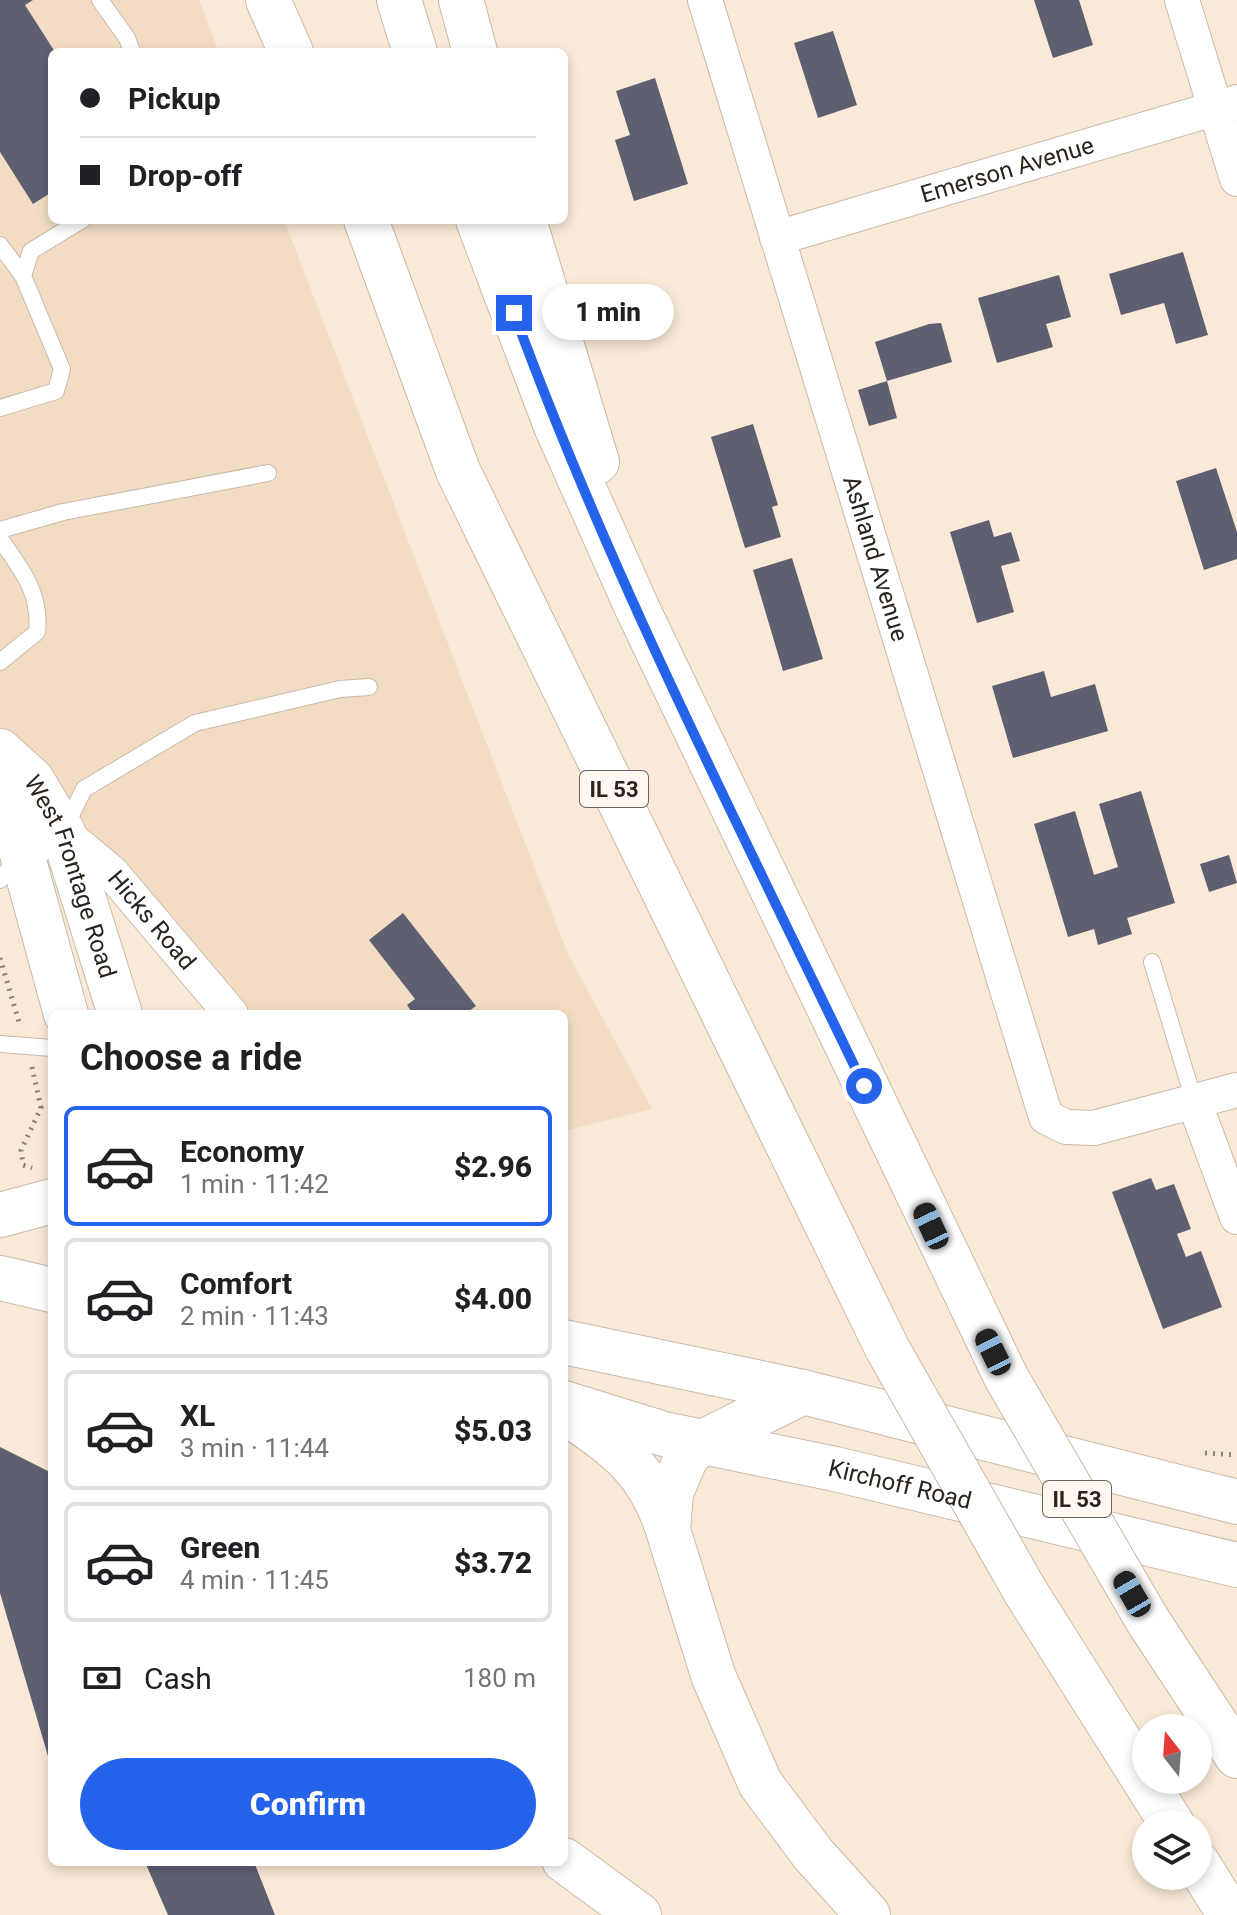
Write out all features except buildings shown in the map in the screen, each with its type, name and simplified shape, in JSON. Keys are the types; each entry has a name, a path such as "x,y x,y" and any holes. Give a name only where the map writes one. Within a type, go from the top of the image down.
{"main road":[{"path":"268,0 289,48"},
{"path":"300,0 315,48"},
{"path":"399,0 414,48"},
{"path":"461,0 474,48"},
{"name":"IL 53","path":"367,224 458,471 887,1348 1025,1591 1163,1810"},
{"name":"IL 53","path":"480,224 556,426 638,610 1006,1377 1148,1621 1237,1756"},
{"path":"525,224 638,610"},
{"name":"West Frontage Road","path":"0,751 32,780 63,832 119,1010"},
{"name":"West Frontage Road","path":"0,774 11,867 65,1010"},
{"path":"0,1216 48,1186"},
{"path":"0,1216 48,1228"},
{"path":"0,1278 48,1289"},
{"path":"568,1343 803,1392 1237,1502"},
{"path":"668,1530 668,1510 680,1466 705,1441 803,1392"},
{"name":"Kirchoff Road","path":"568,1404 664,1434 1237,1565"},
{"path":"568,1414 627,1456 650,1484 668,1530 713,1675 760,1783 813,1854 868,1915"},
{"path":"568,1863 639,1915"},
{"path":"1212,1886 1230,1915"}],"street":[{"name":"Ashland Avenue","path":"705,0 1046,1117 1066,1127 1094,1128 1195,1104"},
{"path":"1182,0 1226,106 1237,179"},
{"name":"Emerson Avenue","path":"777,238 1226,106"},
{"path":"11,867 63,832"},
{"name":"Hicks Road","path":"63,832 112,873 228,1010"},
{"path":"1237,1090 1195,1104 1237,1217"}],"lane":[{"path":"100,0 131,48"},
{"path":"23,276 31,251 75,224"},
{"path":"0,245 23,276 62,369 56,391 0,408"},
{"path":"0,530 63,512 268,473"},
{"path":"0,539 30,582 40,609 37,632 0,662"},
{"path":"63,832 84,789 195,723 340,689 369,687"},
{"path":"1152,962 1195,1104"},
{"path":"0,1044 48,1048"}],"path":[{"path":"0,958 41,1108 21,1150 23,1165 48,1186"}],"shaded area":[{"path":"0,0 199,0 217,48 48,48 48,224 286,224 568,954 652,1109 568,1130 568,1010 227,1010 0,751"}],"route":[{"path":"514,313 556,426 638,610 864,1086"}]}
